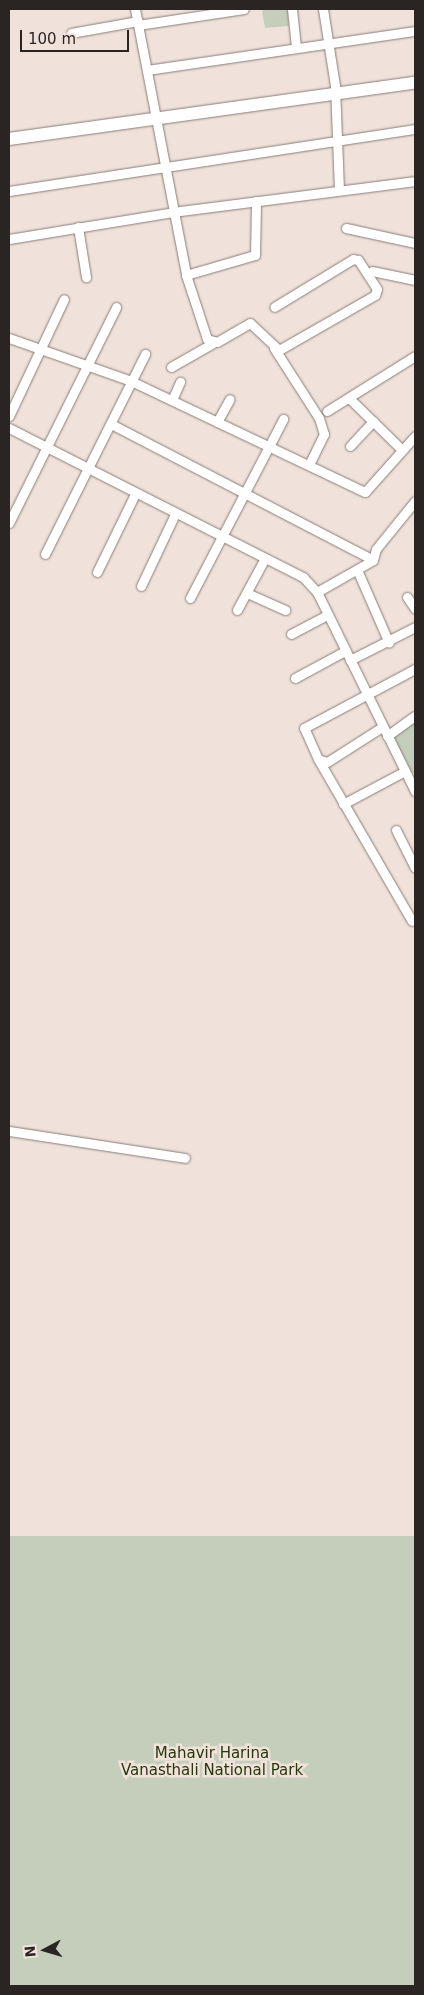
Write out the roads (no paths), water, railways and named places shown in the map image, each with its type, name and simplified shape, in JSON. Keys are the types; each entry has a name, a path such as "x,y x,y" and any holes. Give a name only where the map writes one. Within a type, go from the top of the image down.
{"street":[{"path":"135,9 186,275 198,317 213,343"},
{"path":"71,33 244,9"},
{"path":"292,9 296,47"},
{"path":"323,9 335,93 335,140 339,190"},
{"path":"147,70 327,41 415,31"},
{"path":"9,139 156,117 415,83"},
{"path":"9,191 415,129"},
{"path":"9,239 173,212 415,182"},
{"path":"186,275 255,255 256,201"},
{"path":"78,227 86,277"},
{"path":"346,228 415,243"},
{"path":"274,307 353,259 358,260 377,289 376,295 274,348"},
{"path":"372,271 415,280"},
{"path":"9,416 64,299"},
{"path":"9,523 116,307"},
{"path":"171,368 250,323 257,324 319,418 324,434 309,465"},
{"path":"9,338 43,347 131,381 365,492 415,436"},
{"path":"44,554 89,470 145,354"},
{"path":"327,411 350,399 415,356"},
{"path":"172,400 180,382"},
{"path":"218,422 230,399"},
{"path":"350,399 402,450"},
{"path":"190,598 219,536 283,419"},
{"path":"350,446 373,422"},
{"path":"111,424 243,490 373,560"},
{"path":"9,428 46,449 303,577 317,592 415,791"},
{"path":"98,572 136,494"},
{"path":"317,592 358,572 373,560 376,549 415,501"},
{"path":"142,586 175,514"},
{"path":"237,610 264,558"},
{"path":"358,572 389,643"},
{"path":"246,593 285,610"},
{"path":"407,597 415,609"},
{"path":"291,634 327,615"},
{"path":"350,660 389,643 415,626"},
{"path":"295,678 345,651"},
{"path":"414,923 343,804 318,759 304,728 415,669"},
{"path":"387,736 415,716"},
{"path":"318,759 327,762 382,727"},
{"path":"343,804 405,771"},
{"path":"396,830 414,862"},
{"path":"414,923 415,909"},
{"path":"9,1131 186,1158"}],"park label":[{"name":"Mahavir Harina Vanasthali National Park","path":"212,1762"}]}
